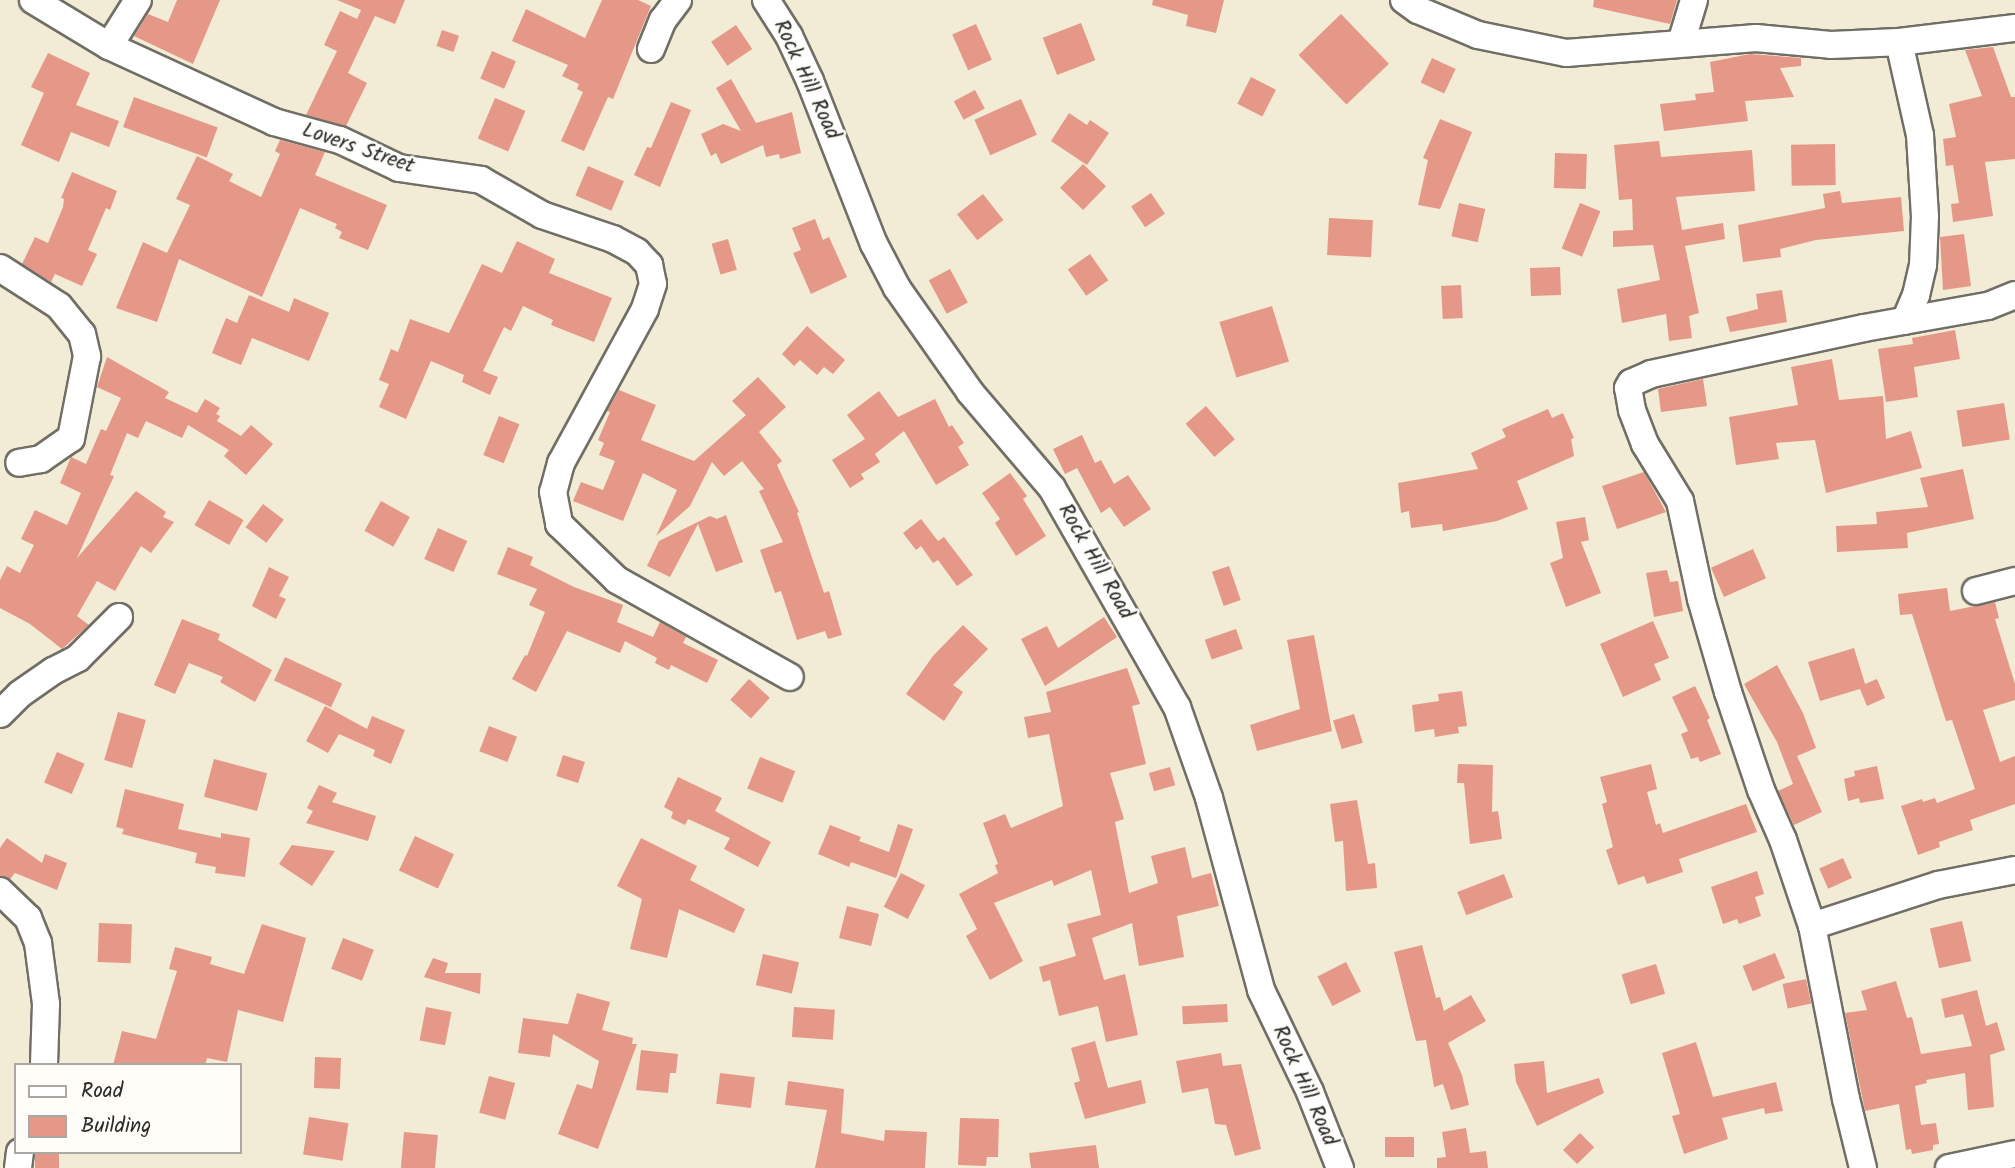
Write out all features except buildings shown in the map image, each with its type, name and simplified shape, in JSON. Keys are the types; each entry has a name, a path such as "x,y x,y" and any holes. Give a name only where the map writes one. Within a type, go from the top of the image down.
{"street":[{"name":"Lovers Street","path":"33,0 109,46 274,122 340,140 399,168 481,180 542,215 613,239 637,252 649,265 653,284 645,309 561,463 553,492 559,524 617,580 790,677"},
{"path":"109,46 138,0"},
{"path":"651,49 663,20 678,0"},
{"name":"Rock Hill Road","path":"766,0 789,36 810,81 874,244 897,288 970,392 1052,488 1177,707 1209,799 1261,990 1310,1092 1339,1168"},
{"path":"1404,0 1418,10 1478,35 1566,53 1610,52 1681,43 1756,38 1831,45 1899,42 2015,28"},
{"path":"1681,43 1694,0"},
{"path":"1899,42 1920,135 1925,216 1923,265 1916,295 1905,321"},
{"path":"0,268 59,306 82,334 86,356 71,438 41,459 19,463"},
{"path":"1863,1168 1812,926 1728,692 1701,599 1680,501 1645,444 1632,410 1628,388 1631,383 1662,371 1988,306 2015,295"},
{"path":"1976,591 2015,581"},
{"path":"0,714 20,694 53,671 78,658 119,617"},
{"path":"1812,926 1938,886 2015,870"},
{"path":"0,891 28,918 38,943 46,1004 44,1063"},
{"path":"1949,1168 2015,1154"}]}
